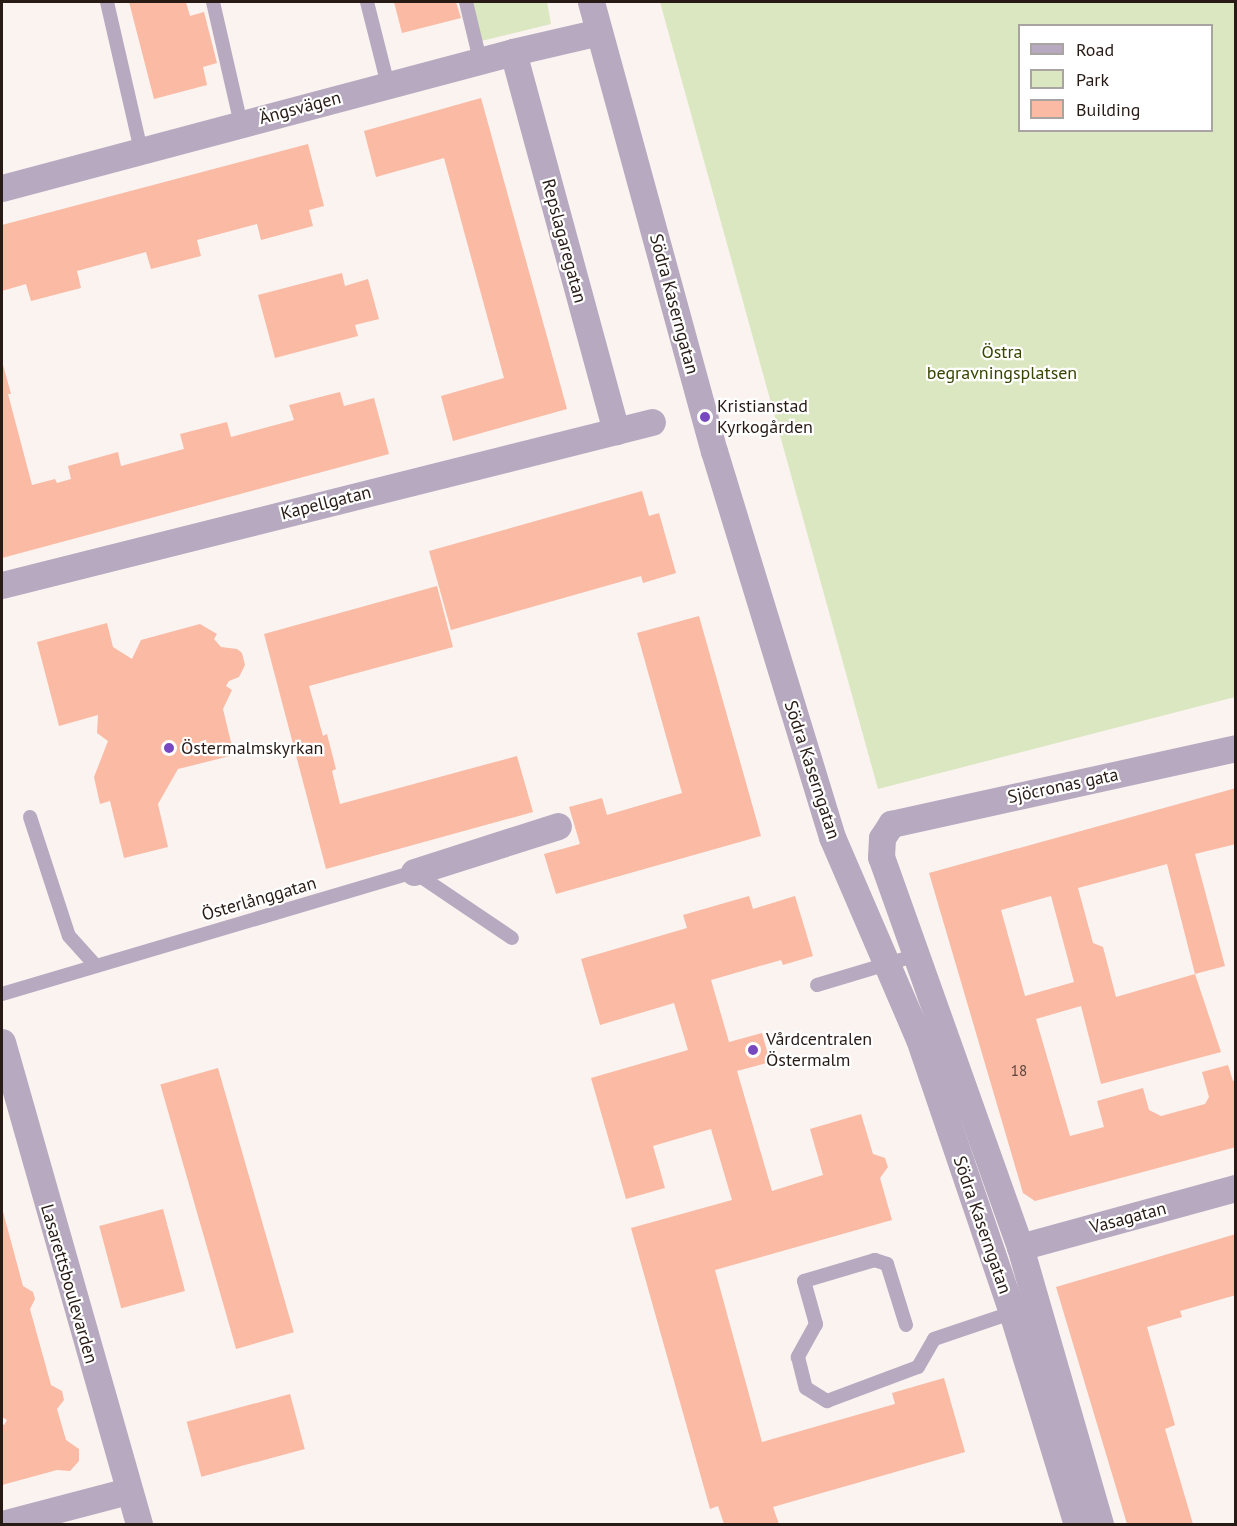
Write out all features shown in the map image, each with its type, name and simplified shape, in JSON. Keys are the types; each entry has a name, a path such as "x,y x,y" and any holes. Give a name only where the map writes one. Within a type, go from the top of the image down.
{"street":[{"name":"Södra Kaserngatan","path":"591,2 711,440 828,826 919,1039 1024,1308 1100,1524"},
{"name":"Ängsvägen","path":"2,184 141,151 513,51 599,32"},
{"name":"Repslagaregatan","path":"513,51 616,431"},
{"name":"Kapellgatan","path":"2,585 652,422"},
{"name":"Sjöcronas gata","path":"891,824 1236,748"},
{"name":"Södra Kaserngatan","path":"891,824 882,838 881,857 1020,1247 1024,1308 1077,1524"},
{"path":"414,872 558,826"},
{"name":"Lasarettsboulevarden","path":"2,1042 139,1524"},
{"name":"Vasagatan","path":"1020,1247 1236,1188"},
{"path":"2,1524 128,1491"}],"lane":[{"path":"107,2 141,151"},
{"path":"213,2 241,124"},
{"path":"367,2 388,85"},
{"path":"466,2 480,60"},
{"path":"30,817 69,936 96,966"},
{"path":"414,872 512,938"},
{"name":"Österlånggatan","path":"2,994 414,872"},
{"path":"817,985 917,955"},
{"path":"906,1325 887,1264 875,1260 804,1281 816,1324 798,1357 806,1388 827,1401 918,1367 933,1339 1024,1308"}],"green space":[{"path":"467,2 547,2 551,24 477,42"},
{"name":"Östra begravningsplatsen","path":"660,2 1235,2 1235,697 878,789"}],"building":[{"path":"129,2 186,2 190,16 204,12 217,63 203,67 207,85 154,99"},
{"path":"394,2 456,2 461,18 402,33"},
{"path":"481,98 567,409 453,441 441,396 504,378 444,158 376,177 364,131"},
{"path":"308,144 324,206 309,210 313,226 261,240 257,224 197,240 201,256 151,269 146,252 77,271 81,288 31,301 26,284 2,291 2,225"},
{"path":"342,273 345,286 368,279 379,319 355,325 358,336 275,358 258,295"},
{"path":"2,361 11,394 8,394 32,485 55,479 57,483 71,479 68,466 118,452 121,466 184,449 180,434 227,422 231,437 294,420 289,405 340,392 344,406 374,398 389,454 2,558"},
{"path":"642,491 649,516 659,513 676,573 643,583 641,576 451,630 429,551"},
{"path":"437,586 453,647 309,686 323,736 327,734 336,769 332,771 340,804 517,756 533,812 326,869 264,634"},
{"path":"699,616 761,836 556,894 544,854 580,844 569,807 602,798 607,815 682,793 637,633"},
{"name":"Östermalmskyrkan","path":"107,623 113,647 132,659 141,640 200,624 217,634 214,639 221,647 237,649 242,653 245,665 239,677 229,681 226,686 232,690 223,709 234,755 178,769 158,804 168,847 124,858 110,801 100,804 94,777 108,741 97,733 98,715 59,726 37,642"},
{"path":"1236,788 1236,844 1195,854 1225,966 1195,974 1221,1052 1101,1084 1081,1006 1036,1019 1070,1136 1104,1127 1097,1101 1143,1088 1149,1110 1161,1116 1205,1104 1209,1097 1202,1072 1228,1065 1233,1081 1236,1080 1236,1147 1035,1201 1023,1193 929,873","holes":["1167,864 1195,974 1116,997 1103,947 1093,943 1078,888","1051,896 1074,982 1025,996 1001,910"]},
{"path":"749,896 753,909 795,896 813,956 783,965 781,960 711,980 729,1042 762,1033 770,1062 737,1071 772,1191 823,1175 810,1129 861,1114 873,1154 885,1158 888,1167 880,1178 892,1220 715,1270 762,1442 895,1404 892,1393 944,1378 965,1452 773,1507 779,1524 724,1524 718,1506 710,1509 631,1228 732,1200 711,1129 653,1146 665,1188 626,1199 591,1078 688,1050 674,1003 600,1025 581,959 687,928 683,915"},
{"path":"218,1068 294,1332 236,1349 160,1085"},
{"path":"2,1208 23,1286 33,1292 35,1299 30,1309 51,1385 62,1391 64,1400 57,1409 66,1440 79,1449 79,1461 70,1471 57,1470 2,1485 2,1424 4,1425 7,1420 2,1417"},
{"path":"163,1209 185,1291 121,1308 99,1226"},
{"path":"1236,1234 1236,1295 1180,1311 1182,1317 1147,1327 1175,1425 1165,1429 1193,1524 1127,1524 1056,1287"},
{"path":"290,1394 305,1449 201,1477 187,1422"}],"place":[{"name":"Kristianstad Kyrkogården","path":"705,417"},
{"name":"Östermalmskyrkan","path":"169,748"},
{"name":"Vårdcentralen Östermalm","path":"753,1050"}]}
